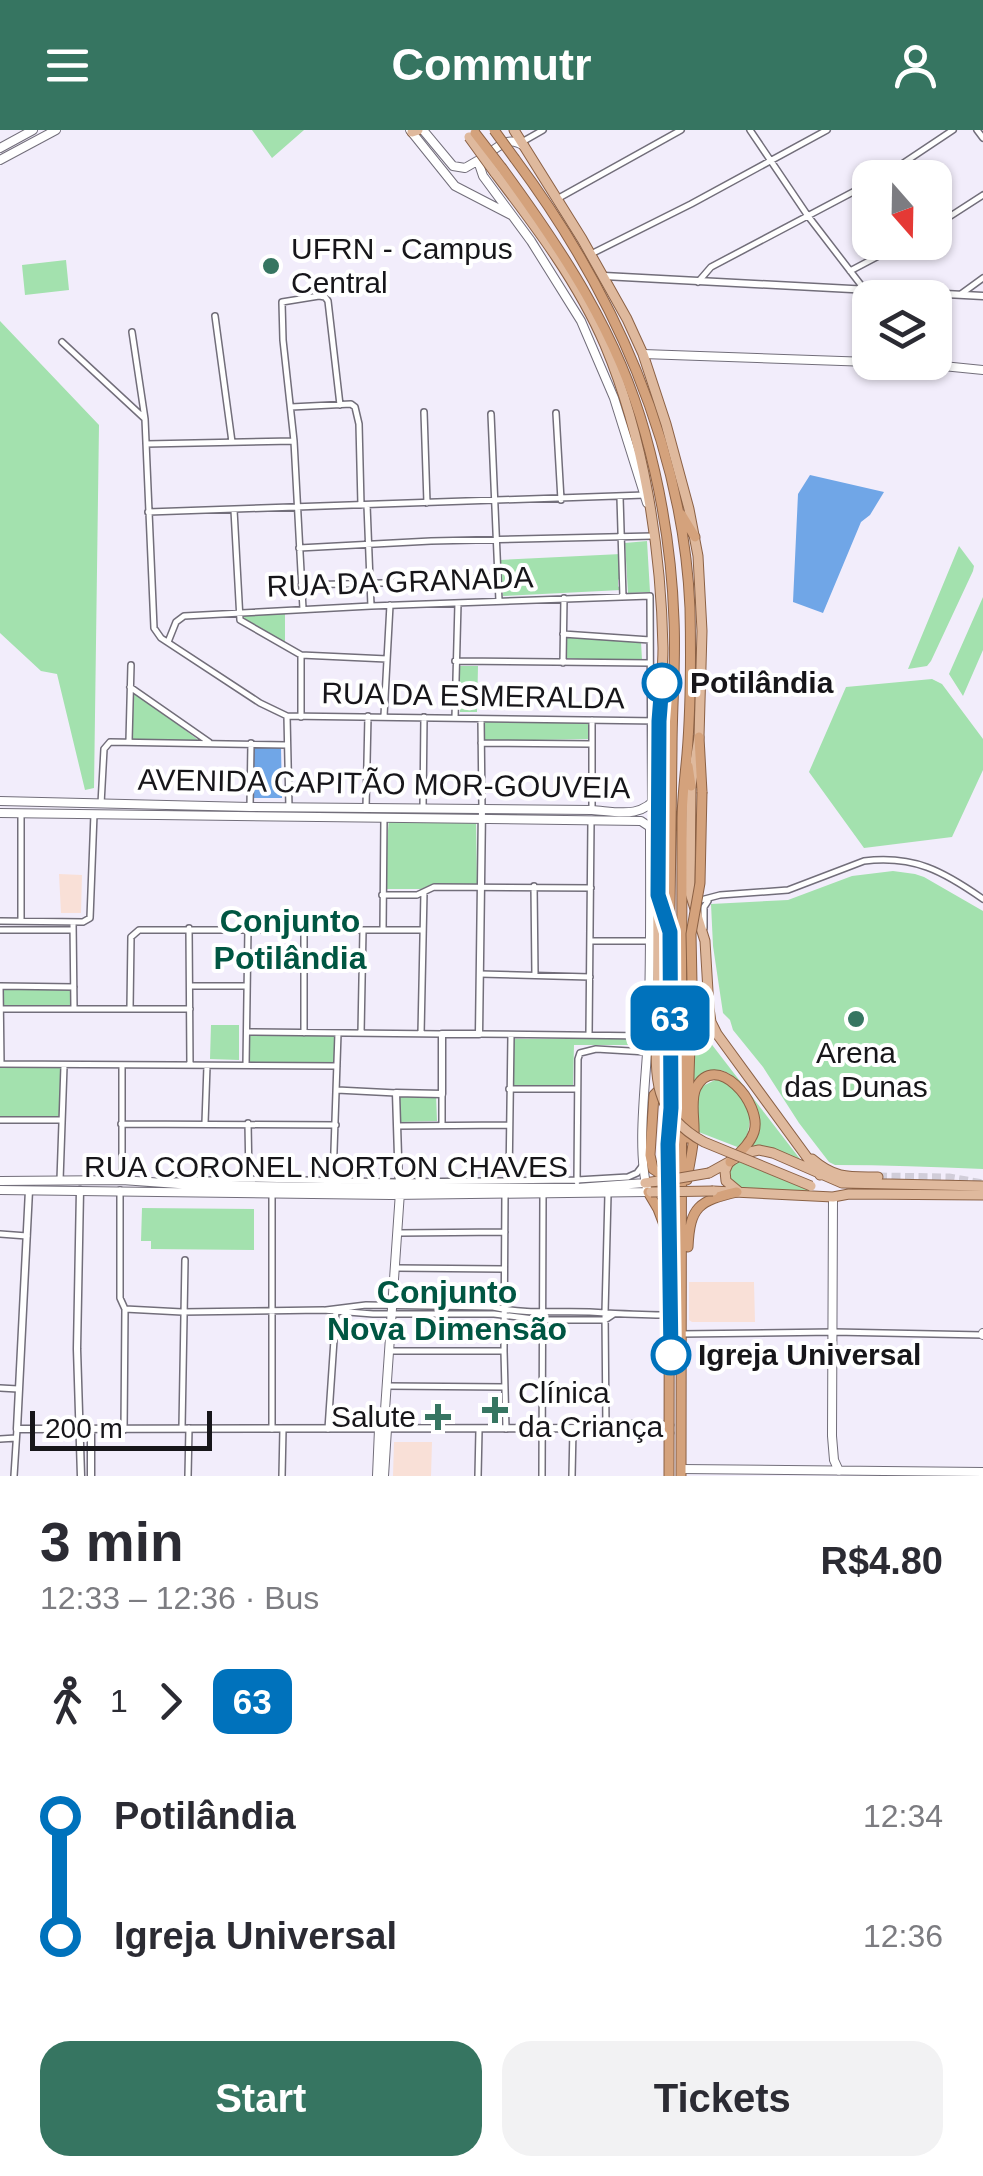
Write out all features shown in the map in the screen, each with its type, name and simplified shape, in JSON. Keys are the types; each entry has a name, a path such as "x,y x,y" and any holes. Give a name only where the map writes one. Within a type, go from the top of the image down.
{"highway":[{"path":"494,130 563,229 616,322 653,420 684,547 690,610 687,753 682,792 683,1190"},
{"path":"470,132 552,237 603,324 625,371 645,432 666,532 674,608 668,1144 675,1316 681,1334 681,1472"},
{"path":"677,508 695,537"},
{"path":"669,1476 688,1135 691,934 700,883 699,737"},
{"path":"687,753 691,786"},
{"path":"658,895 670,932"},
{"path":"682,1202 694,1130 696,1088 712,1076 731,1080 754,1115 748,1144 730,1162"},
{"path":"668,1179 651,1164 657,1091 662,1091 671,1108"},
{"path":"648,1189 665,1223 668,1308 675,1316"},
{"path":"675,1316 686,1309 690,1222 696,1210 704,1202 739,1192"}],"main road":[{"path":"0,148 33,130"},
{"path":"0,160 56,130"},
{"path":"416,130 453,166 466,168 508,141 523,144"},
{"path":"416,130 455,186 514,217"},
{"path":"514,130 628,320 676,459 695,537 702,608 699,737 691,786 690,888 705,941 709,1008 714,1028 820,1175"},
{"path":"20,137 26,146"},
{"path":"479,160 483,176 559,284 593,346 621,415 646,499"},
{"path":"498,171 566,272 604,344 636,435 658,566 663,650 654,720 659,796 658,895 648,1036 644,1164 648,1189 833,1197 982,1193"},
{"path":"642,354 852,361"},
{"path":"952,367 983,370"},
{"name":"AVENIDA CAPITÃO MOR-GOUVEIA","path":"0,813 212,811 250,807 632,812 651,806 659,796"},
{"path":"0,801 97,811"},
{"path":"212,811 384,818 482,813 648,823 658,1012 657,1082 662,1101 674,1121 691,1136 811,1186 849,1194"},
{"name":"RUA CORONEL NORTON CHAVES","path":"121,1185 333,1184 505,1194 608,1194 648,1189 668,1179 709,1173 752,1150 766,1150 848,1184 982,1193"},
{"path":"803,1150 827,1172 878,1177"},
{"path":"730,1162 726,1181 739,1192"},
{"name":"RUA CORONEL NORTON CHAVES","path":"0,1181 60,1180 272,1193 577,1184 648,1189"},
{"name":"RUA CORONEL NORTON CHAVES","path":"0,1190 80,1190 94,1185"},
{"path":"377,1476 390,1351 399,1188"},
{"path":"833,1197 832,1436 838,1473"},
{"path":"383,1429 384,1476"},
{"path":"681,1472 983,1472"}],"street":[{"path":"523,144 543,130"},
{"path":"557,199 681,130"},
{"path":"750,130 857,280"},
{"path":"591,254 827,130"},
{"path":"907,160 953,130"},
{"path":"976,130 983,138"},
{"path":"698,282 711,266 852,193"},
{"path":"952,215 983,195"},
{"path":"850,271 870,260"},
{"path":"604,276 852,294"},
{"path":"960,294 983,278"},
{"path":"952,294 983,296"},
{"path":"303,609 282,302 327,298 340,405"},
{"path":"216,316 232,443"},
{"path":"132,332 145,419 154,628 156,634 260,703 287,716 289,808"},
{"path":"62,342 145,419"},
{"path":"290,407 353,404 358,413 372,606"},
{"path":"424,412 427,503"},
{"path":"556,413 561,500"},
{"path":"491,414 499,600"},
{"path":"146,444 294,441"},
{"path":"620,497 623,596"},
{"path":"148,512 646,499"},
{"path":"234,510 240,620 302,655 387,659"},
{"path":"299,548 653,536"},
{"path":"302,585 498,577"},
{"name":"RUA DA GRANADA","path":"168,642 181,617 623,596 650,596 650,640"},
{"path":"563,662 564,598"},
{"path":"455,718 458,603"},
{"path":"384,716 390,606"},
{"path":"563,634 650,640 654,720 651,806"},
{"path":"301,717 302,655"},
{"path":"455,661 650,663"},
{"path":"129,741 131,665"},
{"path":"130,687 210,742"},
{"name":"RUA DA ESMERALDA","path":"287,716 654,720"},
{"path":"366,808 368,716"},
{"path":"423,808 424,717"},
{"path":"479,1034 481,719"},
{"path":"592,720 592,810"},
{"path":"0,920 85,922 91,914 97,811 106,744 129,741 287,745"},
{"path":"250,807 251,743"},
{"path":"481,743 592,744"},
{"path":"20,813 22,921"},
{"path":"382,930 384,818"},
{"path":"589,1036 591,821"},
{"path":"691,902 788,890 864,861 903,860 930,866 983,899"},
{"path":"534,886 535,975"},
{"path":"382,894 414,895 434,887 591,888"},
{"path":"690,888 718,896"},
{"path":"421,1034 424,890"},
{"path":"705,941 704,904 718,896"},
{"path":"73,922 74,1010"},
{"path":"190,928 190,1066"},
{"path":"246,1065 248,928"},
{"path":"130,1008 130,937 144,929 422,930"},
{"path":"304,929 304,1033"},
{"path":"0,930 73,930"},
{"path":"361,1034 362,930"},
{"path":"590,941 653,944"},
{"path":"480,974 590,977"},
{"path":"74,987 0,986 0,1064 337,1066"},
{"path":"190,986 248,986"},
{"path":"0,1009 190,1008"},
{"path":"248,1032 648,1036"},
{"path":"333,1184 338,1033"},
{"path":"442,1034 442,1126"},
{"path":"509,1181 511,1035"},
{"path":"577,1184 580,1054 596,1049 648,1052"},
{"path":"60,1180 64,1066"},
{"path":"205,1123 207,1066"},
{"path":"122,1067 120,1298 126,1309 124,1430"},
{"path":"509,1089 578,1089"},
{"path":"337,1090 442,1094"},
{"path":"396,1093 399,1188"},
{"path":"0,1120 63,1120"},
{"path":"248,1123 249,1179"},
{"path":"121,1124 336,1125"},
{"path":"396,1126 509,1126"},
{"name":"RUA CORONEL NORTON CHAVES","path":"399,1188 509,1181 577,1184 624,1178 644,1164"},
{"name":"RUA CORONEL NORTON CHAVES","path":"166,1182 249,1179 333,1184"},
{"path":"14,1476 29,1190"},
{"path":"80,1190 81,1476"},
{"path":"272,1193 272,1429"},
{"path":"505,1194 506,1429"},
{"path":"542,1476 544,1194"},
{"path":"606,1428 608,1194"},
{"path":"399,1233 504,1232"},
{"path":"0,1234 27,1236"},
{"path":"184,1260 188,1476"},
{"path":"396,1268 505,1268"},
{"path":"126,1309 272,1312 493,1307 504,1313 542,1317 675,1316"},
{"path":"328,1428 336,1310"},
{"path":"681,1334 983,1334"},
{"path":"390,1351 504,1351"},
{"path":"387,1386 504,1387"},
{"path":"0,1388 18,1389"},
{"path":"0,1439 16,1433 186,1428 479,1430 622,1428 628,1424 670,1429"},
{"path":"282,1476 283,1429"},
{"path":"572,1429 572,1476"},
{"path":"90,1476 91,1430"},
{"path":"478,1476 479,1430"}],"shaded area":[{"path":"59,874 82,875 81,913 61,913"},
{"path":"689,1282 754,1282 755,1322 692,1322"},
{"path":"394,1442 432,1442 431,1476 393,1476"}],"green space":[{"path":"252,130 304,130 272,158"},
{"path":"66,260 69,290 25,295 22,265"},
{"path":"0,321 99,425 94,788 85,790 57,674 41,671 0,633"},
{"path":"647,541 650,592 628,593 625,543"},
{"path":"959,546 974,566 973,571 931,661 927,666 908,669"},
{"path":"621,554 621,590 503,596 500,560"},
{"path":"983,597 983,650 963,696 949,674"},
{"path":"285,613 285,644 242,619 242,616"},
{"path":"565,636 641,642 642,660 565,658"},
{"path":"460,666 478,666 477,712 460,712"},
{"path":"932,679 942,684 983,739 983,770 952,837 864,848 809,772 846,687"},
{"path":"132,690 201,742 133,740"},
{"path":"482,720 589,723 589,739 484,741"},
{"path":"389,819 476,820 477,885 383,889"},
{"name":"Arena das Dunas","path":"893,871 924,877 983,911 983,1169 829,1162 723,1013 711,904 788,900 852,876"},
{"path":"4,989 70,990 70,1006 4,1005"},
{"path":"695,1014 706,1037 800,1159 749,1148 758,1131 758,1114 747,1093 728,1073 710,1071 696,1083 692,1094"},
{"path":"211,1025 239,1025 239,1060 210,1059"},
{"path":"249,1034 334,1035 334,1064 249,1062"},
{"path":"514,1039 638,1039 640,1043 574,1045 573,1086 514,1086"},
{"path":"0,1067 63,1067 61,1116 0,1116"},
{"path":"717,1079 737,1090 748,1107 749,1128 740,1148 696,1131 699,1088"},
{"path":"436,1095 437,1121 400,1122 400,1096"},
{"path":"737,1161 813,1192 735,1187 730,1183 729,1167"},
{"path":"142,1208 254,1209 254,1250 151,1249 151,1241 141,1241"}],"water":[{"path":"810,475 884,492 861,522 823,613 793,602 798,494"},
{"path":"253,746 281,747 282,798 254,798"}],"tunnel":[{"path":"878,1177 949,1178 983,1184"}],"bus line":[{"name":"63","path":"662,683 658,895 670,932 671,1355"}],"place":[{"name":"UFRN - Campus Central","path":"271,266"},
{"name":"Potilândia","path":"662,683"},
{"name":"Arena das Dunas","path":"856,1019"},
{"name":"Igreja Universal","path":"671,1355"},
{"name":"Clínica da Criança","path":"495,1410"},
{"name":"Salute","path":"438,1417"}],"district":[{"name":"Conjunto Potilândia","path":"290,940"},
{"name":"Conjunto Nova Dimensão","path":"447,1310"}]}
